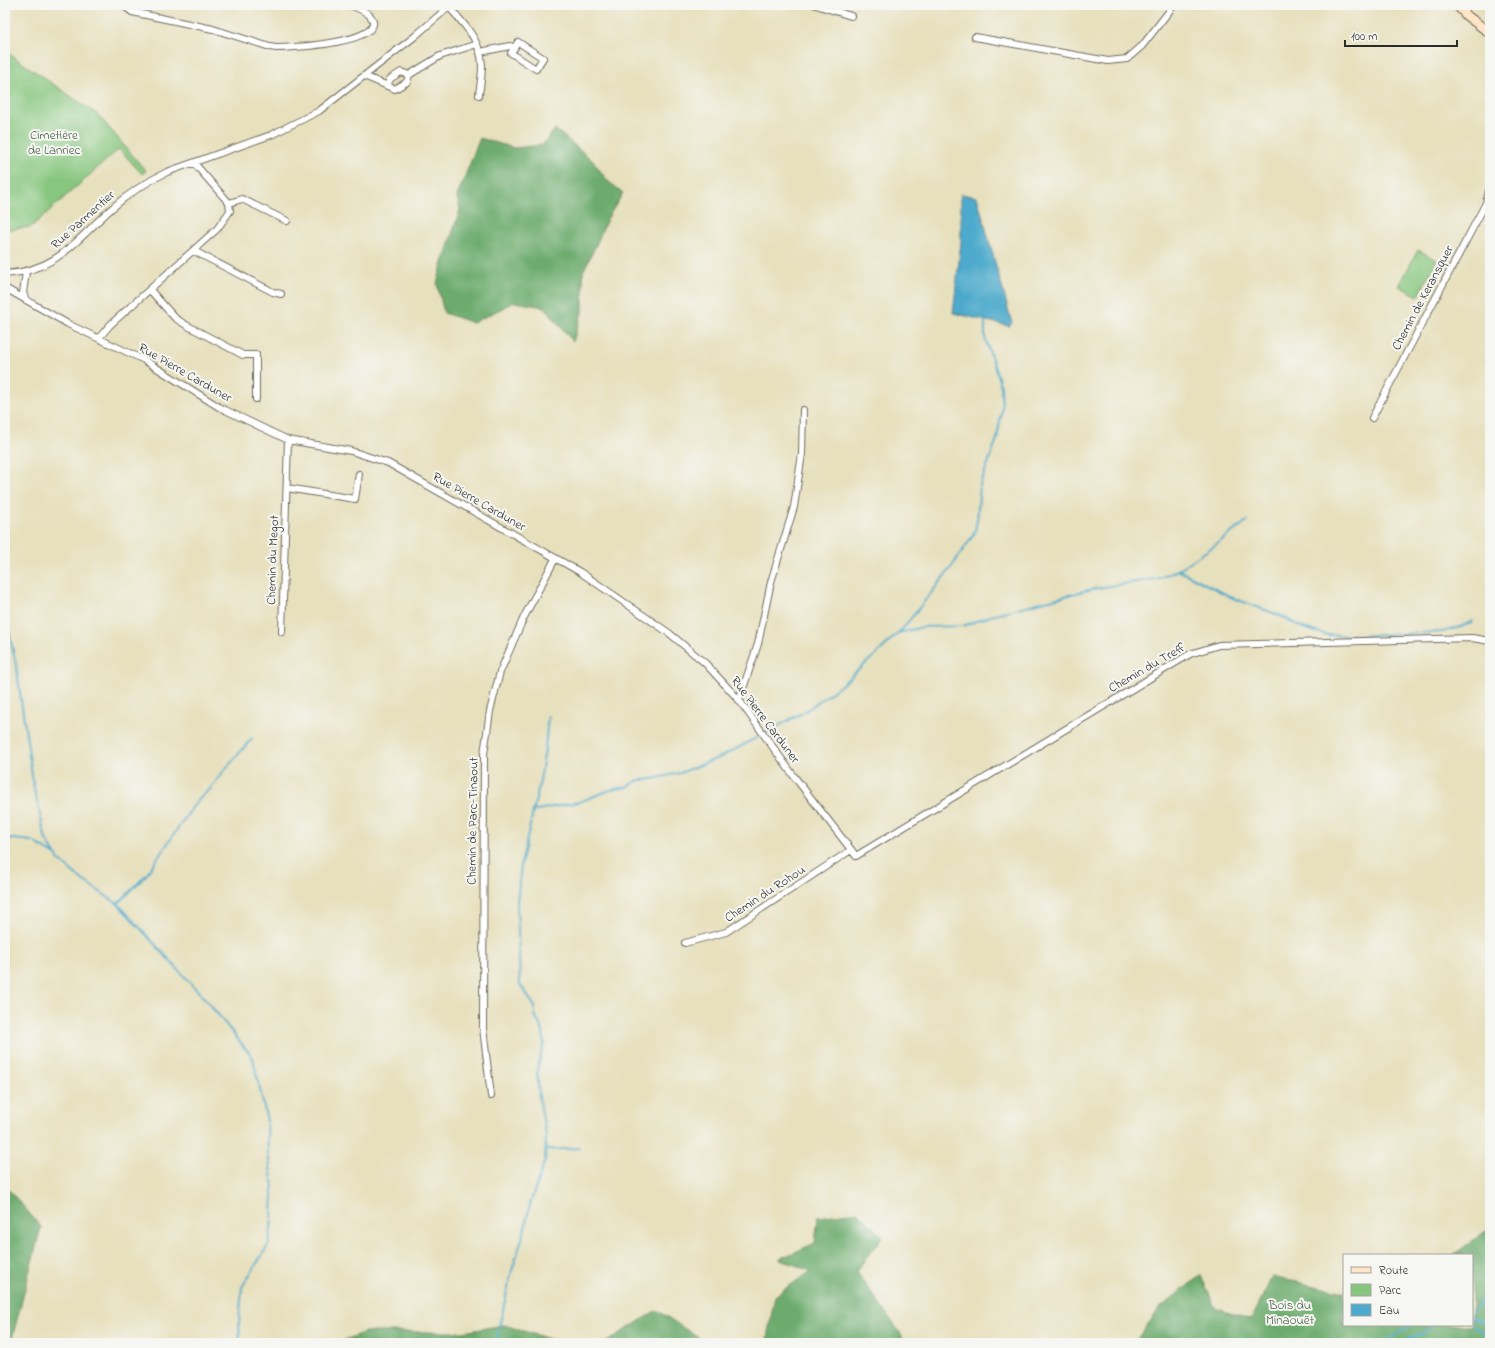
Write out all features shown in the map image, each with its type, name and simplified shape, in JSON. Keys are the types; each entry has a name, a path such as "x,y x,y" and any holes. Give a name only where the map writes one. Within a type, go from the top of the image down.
{"main road":[{"path":"1457,5 1467,16 1490,33"}],"street":[{"path":"123,5 132,12 213,29 270,48 344,41 361,36 372,28 372,18 368,14 350,5"},
{"path":"816,5 851,16"},
{"path":"975,37 1108,61 1127,59 1142,46 1174,5"},
{"path":"450,6 466,27 477,44 480,52 482,66 479,95"},
{"name":"Rue Parmentier","path":"5,274 26,272 45,265 62,255 114,206 150,180 167,172 271,135 296,124 319,111 414,37 450,6"},
{"path":"518,42 543,58 536,69 511,53 514,48 518,42"},
{"path":"364,76 396,89 407,82 409,75 440,56 477,44"},
{"path":"480,52 510,46 514,48"},
{"path":"387,86 390,79 401,72 409,75"},
{"path":"99,338 110,325 194,251 223,222 230,211 229,203 194,163"},
{"name":"Chemin de Keransquer","path":"1372,418 1486,203 1490,187"},
{"path":"229,203 242,199 287,221"},
{"path":"194,251 273,292 281,294"},
{"path":"26,272 23,293 26,300"},
{"name":"Rue Pierre Carduner","path":"5,288 68,324 144,360 219,407 288,440 351,451 388,463 580,572 669,633 705,663 739,700 793,775 856,856"},
{"path":"150,290 175,318 186,325 243,355 256,355 256,399"},
{"path":"739,700 758,644 771,582 794,507 802,454 803,410"},
{"name":"Chemin du Megot","path":"282,632 288,440"},
{"path":"287,488 355,499 359,474"},
{"name":"Chemin de Parc-Tinaout","path":"491,1096 482,1028 484,754 490,711 500,672 524,617 555,559"},
{"name":"Chemin du Treff","path":"856,856 1190,654 1218,645 1472,638 1490,641"},
{"name":"Chemin du Rohou","path":"685,943 726,932 852,850"}],"green space":[{"name":"Cimetière de Lanriec","path":"5,51 98,115 146,171 142,174 119,149 31,227 5,230"},
{"path":"555,129 592,160 608,181 623,193 607,219 583,272 583,309 573,342 545,307 514,302 473,323 444,313 437,284 460,210 457,196 480,138 514,148 543,145"},
{"path":"1418,250 1437,260 1418,296 1399,286"},
{"path":"5,1185 41,1227 11,1343 5,1343"},
{"path":"858,1212 883,1237 856,1271 900,1333 905,1343 766,1343 775,1296 811,1271 779,1259 815,1243 818,1217"},
{"name":"Bois du Minaouët","path":"1490,1228 1490,1343 1134,1343 1160,1308 1201,1275 1215,1308 1251,1320 1272,1277 1343,1292 1343,1326 1473,1326 1473,1254 1454,1254"},
{"path":"657,1310 706,1343 605,1343"},
{"path":"504,1325 563,1343 337,1343 365,1332 463,1332"}],"water":[{"path":"961,194 977,197 1012,323 1009,326 953,313 961,242"}],"waterway":[{"path":"532,811 579,802 610,790 626,787 639,780 647,780 680,773 721,757 804,712 840,686 880,651 904,627 950,569 974,534 977,521 980,485 997,439 1002,408 1001,387 985,338 985,319"},
{"path":"898,633 923,627 963,626 999,613 1092,589 1160,578 1178,570 1214,546 1247,521"},
{"path":"1178,570 1233,598 1279,615 1303,628 1327,635 1360,636 1442,632 1461,627 1473,621"},
{"path":"5,611 16,665 34,789 46,840 59,860 81,879 118,904 207,1001 253,1058 267,1121 268,1153 273,1188 272,1220 269,1244 242,1287 239,1324 240,1343"},
{"path":"497,1343 498,1332 511,1274 524,1232 530,1204 545,1160 546,1135 539,1097 537,1071 544,1043 543,1031 535,1015 535,1007 520,984 517,903 521,865 540,781 548,716"},
{"path":"118,904 146,875 196,802 210,789 252,738"},
{"path":"5,838 32,841 54,854"},
{"path":"546,1150 579,1148"},
{"path":"1473,1312 1490,1290"},
{"path":"1473,1318 1490,1326"},
{"path":"1473,1325 1490,1338"},
{"path":"1384,1343 1411,1326"},
{"path":"1404,1343 1420,1334 1430,1326"},
{"path":"1235,1343 1243,1340 1251,1343"},
{"path":"1220,1343 1232,1341 1249,1343"}]}
